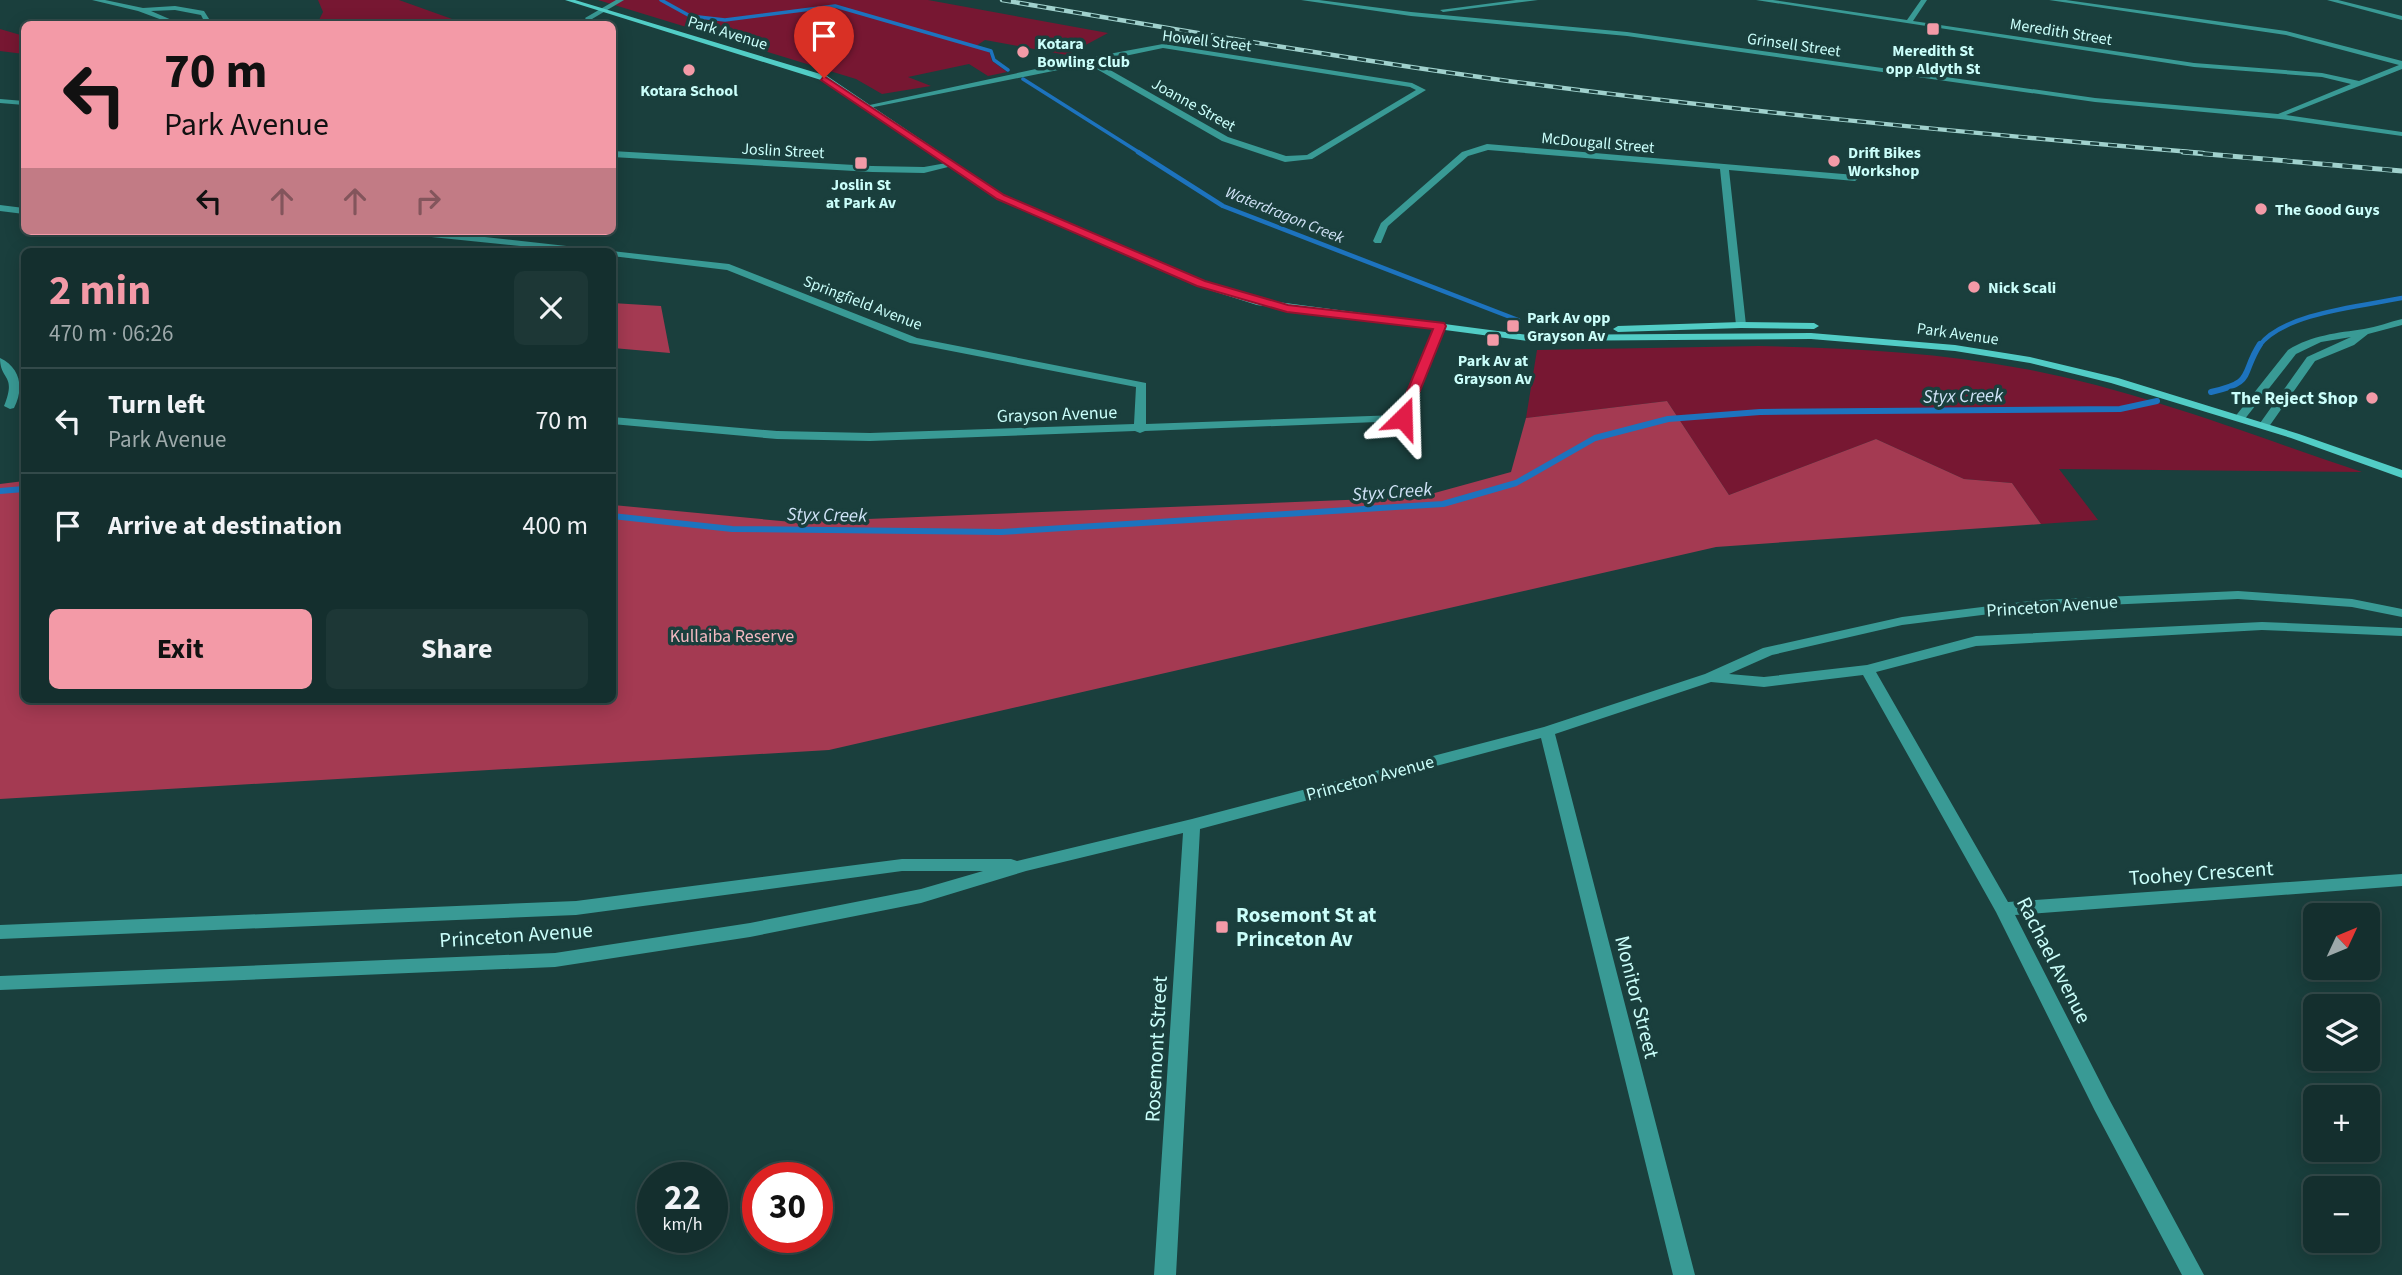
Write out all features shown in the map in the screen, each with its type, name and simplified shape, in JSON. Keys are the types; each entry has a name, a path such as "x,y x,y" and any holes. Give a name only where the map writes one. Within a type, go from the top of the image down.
{"main road":[{"name":"Park Avenue","path":"568,0 814,75 869,106 952,165 1016,205 1234,296 1306,311 1528,338 1811,335 1866,338 2004,356 2206,399 2266,423 2402,464"},
{"name":"Park Avenue","path":"1494,332 1741,325 1844,327 1932,336 2040,354 2148,386 2193,404 2242,415"},
{"path":"1633,338 1727,330 1741,325 1762,331 1833,333 1866,338"},
{"name":"Park Avenue","path":"2266,423 2402,474"}],"street":[{"path":"95,0 140,9 170,21"},
{"path":"591,21 589,18 621,0"},
{"name":"Grinsell Street","path":"1304,0 1354,8 1627,34 2095,100 2280,117 2402,134"},
{"path":"1349,0 1354,8"},
{"path":"1411,14 1535,0"},
{"name":"Meredith Street","path":"1759,0 2194,65 2322,75 2359,83"},
{"path":"1909,22 1924,0"},
{"path":"2052,0 2292,34 2402,64"},
{"path":"2330,0 2402,18"},
{"path":"140,9 175,8 204,13 208,21"},
{"name":"Howell Street","path":"869,106 1163,46 1420,87"},
{"name":"Joanne Street","path":"1087,60 1225,139 1294,163 1421,92 1420,87"},
{"path":"2280,117 2402,64"},
{"path":"0,101 21,103"},
{"name":"McDougall Street","path":"1378,242 1384,225 1465,154 1480,148 1499,147 1855,178"},
{"name":"Joslin Street","path":"616,154 872,169 923,170 952,165"},
{"path":"1724,167 1741,325"},
{"path":"0,208 21,211"},
{"name":"Springfield Avenue","path":"442,235 570,248"},
{"name":"Springfield Avenue","path":"616,253 729,267 914,341 1142,385 1140,429"},
{"path":"2242,415 2292,352 2303,344 2331,335 2365,332 2402,322"},
{"name":"Grayson Avenue","path":"616,420 777,435 870,437 1403,418 1440,326"},
{"path":"2266,423 2311,359 2350,343 2365,332"},
{"path":"0,361 16,379 17,390 5,407"},
{"name":"Princeton Avenue","path":"0,983 555,960 750,930 921,896 1026,865 1192,825 1547,731 1710,677 1768,651 1902,621 2039,604 2238,595 2351,603 2402,613"},
{"name":"Princeton Avenue","path":"1710,677 1764,681 1867,670 1976,641 2262,626 2402,632"},
{"name":"Rachael Avenue","path":"1867,670 2003,909 2102,1105 2193,1275"},
{"name":"Monitor Street","path":"1547,731 1684,1275"},
{"name":"Rosemont Street","path":"1165,1275 1192,825"},
{"name":"Princeton Avenue","path":"0,932 576,908 902,865 1026,865"},
{"name":"Toohey Crescent","path":"2003,909 2402,880"}],"shaded area":[{"path":"318,0 399,0 458,21 320,21 323,12"},
{"path":"598,0 928,0 1108,33 1067,55 985,40 976,46 989,51 992,61 1007,72 988,76 969,64 908,77 931,86 882,94 856,79"},
{"path":"0,29 21,35 21,54 0,51"},
{"path":"1759,346 1893,352 2025,369 2111,389 2362,472 2059,469 2098,520 2041,524 2012,483 1964,479 1876,439 1729,495 1667,401 1526,418 1537,350"}],"green space":[{"path":"616,303 661,306 670,353 616,348"},
{"name":"Kullaiba Reserve","path":"1667,401 1729,495 1876,439 1964,479 2012,483 2041,524 1716,547 829,750 0,799 0,484 21,481 21,703 616,703 616,505 792,522 1420,497 1511,472 1526,418"}],"waterway":[{"name":"Waterdragon Creek","path":"661,0 690,16 725,20 835,6 991,51 994,60 1008,70"},
{"name":"Waterdragon Creek","path":"1023,79 1140,153"},
{"name":"Waterdragon Creek","path":"1138,152 1223,206 1518,320"},
{"path":"2259,346 2270,335 2305,318 2402,298"},
{"name":"Styx Creek","path":"2211,392 2241,381 2260,344"},
{"name":"Styx Creek","path":"616,516 732,529 1001,532 1443,504 1516,483 1595,438 1668,419 1760,412 2120,409 2157,401"},
{"name":"Styx Creek","path":"0,491 21,489"}],"railway":[{"path":"1002,0 1501,80 1851,121 2203,153"},
{"path":"2183,152 2402,171"}],"place":[{"name":"Meredith St opp Aldyth St","path":"1933,29"},
{"name":"Kotara Bowling Club","path":"1023,52"},
{"name":"Kotara School","path":"689,70"},
{"name":"Drift Bikes Workshop","path":"1834,161"},
{"name":"Joslin St at Park Av","path":"861,163"},
{"name":"The Good Guys","path":"2261,209"},
{"name":"Nick Scali","path":"1974,287"},
{"name":"Park Av opp Grayson Av","path":"1513,326"},
{"name":"Park Av at Grayson Av","path":"1493,340"},
{"name":"The Reject Shop","path":"2372,398"},
{"name":"Rosemont St at Princeton Av","path":"1222,927"}],"route":[{"path":"824,78 843,88 1000,197 1201,284 1234,296 1287,308 1440,326 1403,418"}]}
